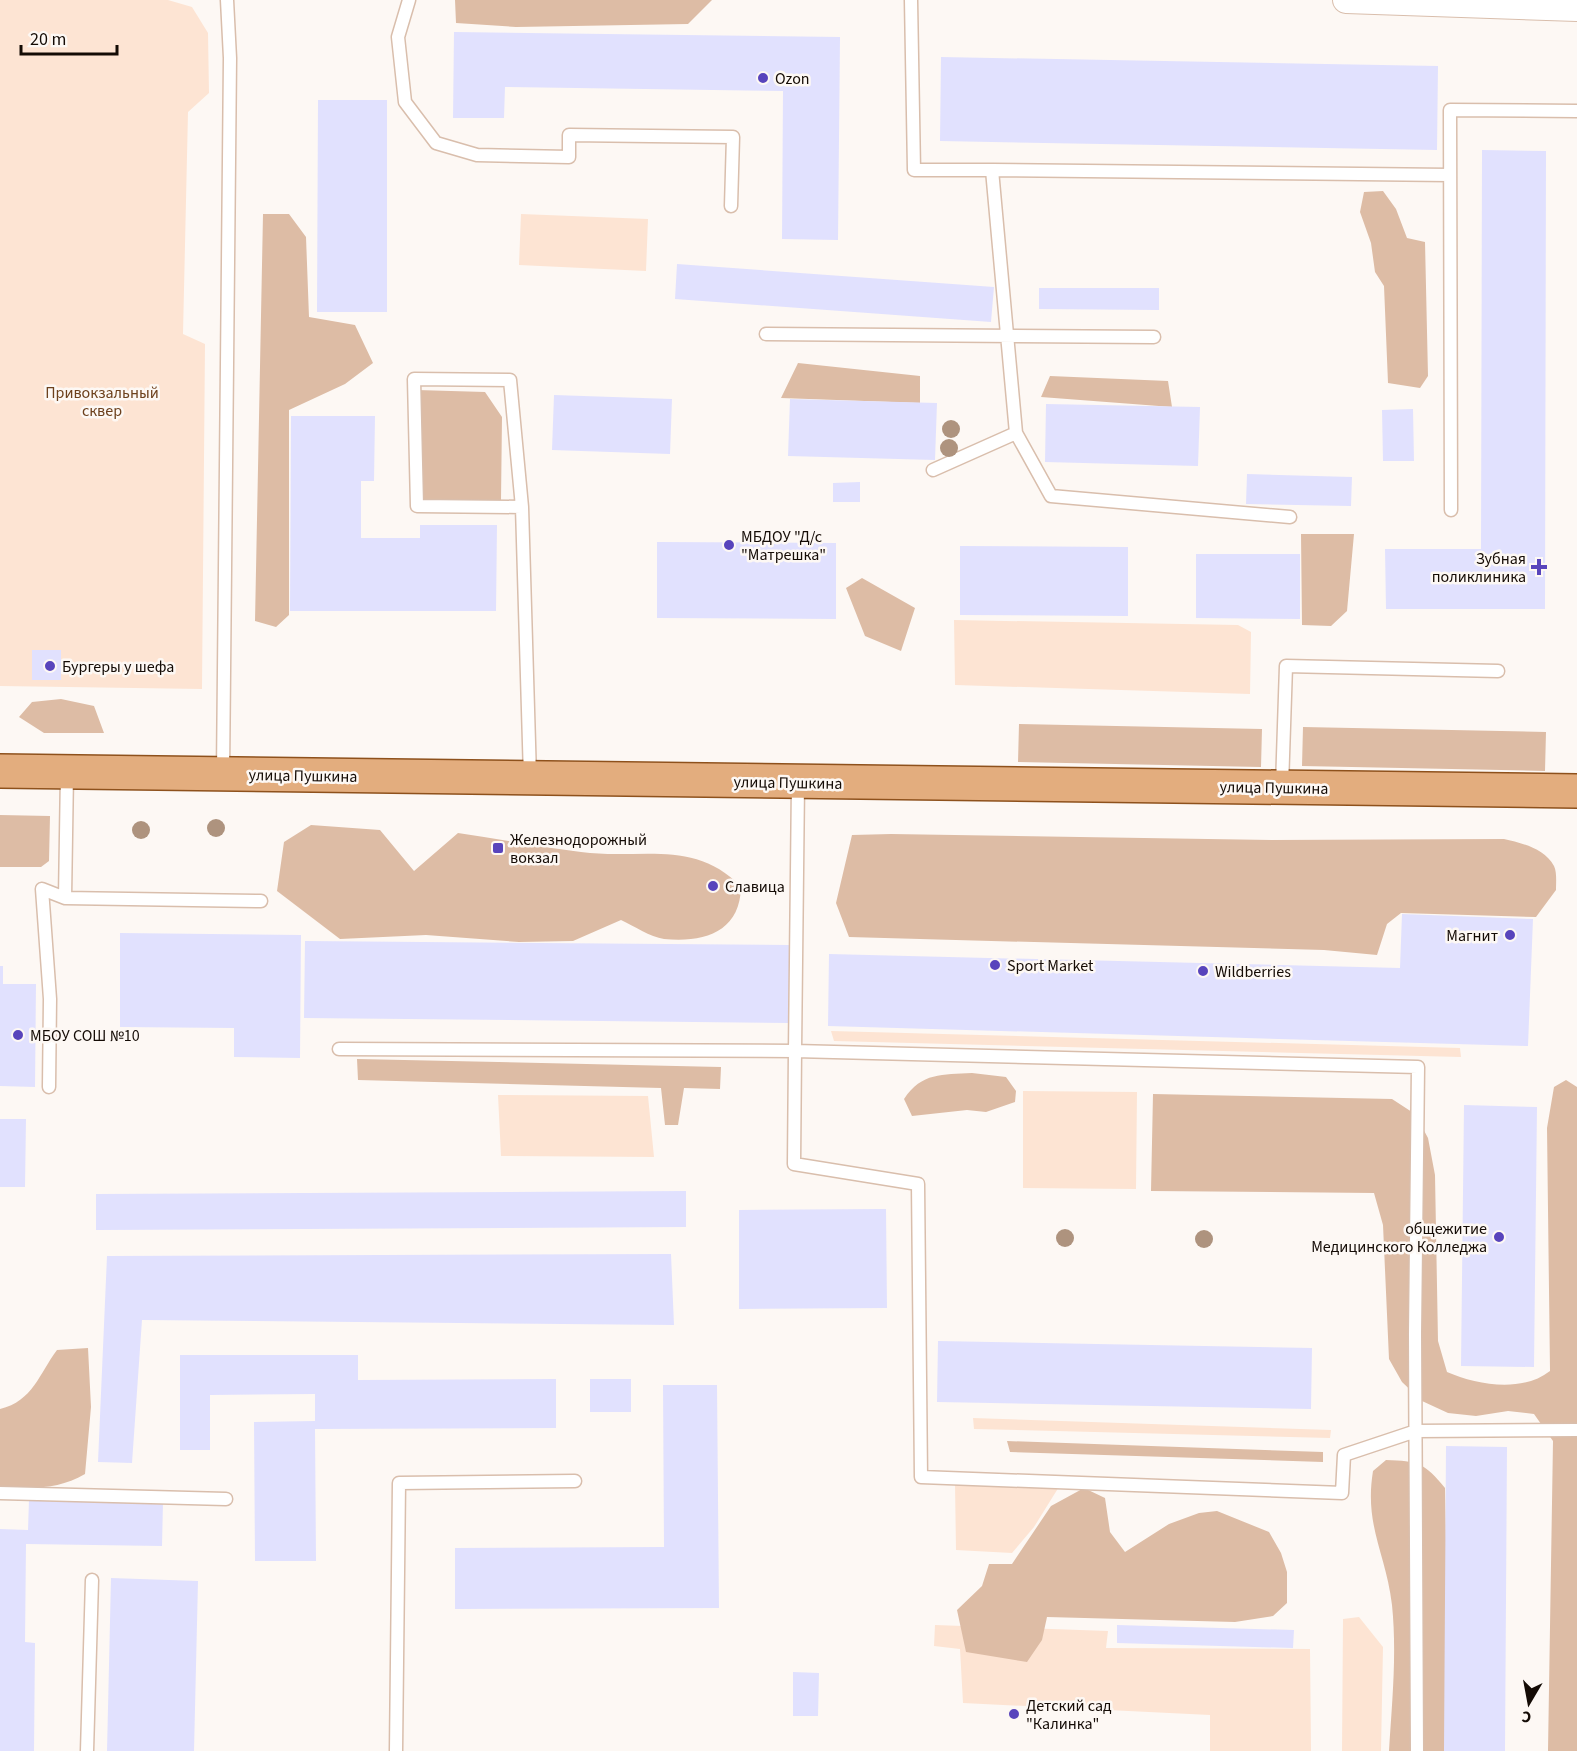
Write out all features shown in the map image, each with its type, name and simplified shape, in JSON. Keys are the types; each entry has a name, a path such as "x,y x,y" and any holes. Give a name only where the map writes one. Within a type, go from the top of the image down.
{"main road":[{"name":"улица Пушкина","path":"0,771 1577,790"}],"street":[{"path":"1346,0 1577,8"}],"lane":[{"path":"223,774 230,58 227,0"},
{"path":"409,0 398,37 405,102 436,143 477,155 569,157 569,135 733,137 731,206"},
{"path":"911,0 914,170 1450,175"},
{"path":"1451,510 1450,110 1577,111"},
{"path":"992,170 1016,433 1051,496 1290,518"},
{"path":"766,334 1154,337"},
{"path":"522,507 417,506 414,379 510,380 522,507 530,778"},
{"path":"933,470 1016,433"},
{"path":"1282,787 1286,666 1498,670"},
{"path":"65,898 67,772"},
{"path":"798,782 794,1164 918,1184 921,1477 1342,1493 1344,1455 1416,1431 1577,1430"},
{"path":"49,1087 51,999 42,889 65,898 261,902"},
{"path":"339,1049 795,1051 1418,1067 1417,1751"},
{"path":"396,1751 399,1483 575,1481"},
{"path":"0,1493 226,1499"},
{"path":"87,1751 92,1580"}],"green space":[{"name":"Привокзальный сквер","path":"0,0 168,0 192,7 208,33 209,93 188,112 183,334 205,344 202,689 0,686"},
{"path":"521,214 648,219 646,271 519,265"},
{"path":"954,620 1238,625 1251,632 1250,694 955,685"},
{"path":"831,1031 1460,1048 1461,1057 834,1041"},
{"path":"1023,1091 1137,1092 1136,1189 1023,1188"},
{"path":"498,1095 648,1096 654,1157 501,1156"},
{"path":"973,1418 1331,1430 1330,1438 974,1429"},
{"path":"1062,1482 1034,1527 1012,1553 956,1550 955,1484"},
{"path":"1359,1617 1383,1647 1381,1751 1342,1751 1343,1619"},
{"path":"935,1625 1108,1631 1106,1648 1310,1649 1311,1751 1210,1751 1210,1715 963,1703 960,1649 934,1646"}],"shaded area":[{"path":"455,0 712,0 688,24 516,27 456,23"},
{"path":"1383,191 1396,209 1407,238 1425,242 1428,376 1420,388 1388,383 1384,286 1375,272 1371,243 1360,212 1364,192"},
{"path":"263,214 289,214 306,237 309,317 355,325 373,363 345,384 289,410 289,615 276,627 255,621"},
{"path":"798,363 920,376 920,403 781,398"},
{"path":"1050,376 1168,381 1172,407 1041,397"},
{"path":"417,390 485,392 502,417 501,500 421,501"},
{"path":"1301,534 1354,534 1347,611 1331,626 1302,625"},
{"path":"862,578 915,608 901,651 865,636 846,588"},
{"path":"61,699 94,706 104,733 44,733 19,717 32,702"},
{"path":"1019,724 1262,729 1261,767 1018,762"},
{"path":"1303,727 1546,732 1545,771 1302,766"},
{"path":"0,815 50,816 49,861 41,867 0,867"},
{"path":"311,825 380,830 414,871 458,833 581,852 666,854 686,857 705,862 723,872 741,887 739,902 734,915 727,924 706,936 693,939 659,938 621,920 573,941 519,942 426,935 340,939 277,891 284,842"},
{"path":"852,835 1272,840 1504,839 1532,847 1550,860 1556,871 1556,890 1536,917 1401,913 1387,924 1377,955 1324,950 849,937 836,903"},
{"path":"357,1059 721,1067 720,1089 684,1088 678,1125 665,1125 661,1088 358,1080"},
{"path":"972,1073 1006,1077 1016,1091 1015,1102 986,1112 967,1110 912,1116 904,1099 918,1084 933,1077"},
{"path":"1566,1080 1577,1087 1577,1751 1548,1751 1553,1441 1534,1414 1508,1411 1476,1416 1448,1413 1422,1401 1402,1382 1389,1359 1383,1225 1374,1193 1151,1191 1153,1094 1392,1099 1415,1114 1428,1138 1435,1175 1438,1341 1447,1372 1459,1377 1499,1385 1526,1382 1550,1371 1547,1128 1554,1087"},
{"path":"88,1348 91,1407 85,1474 54,1486 22,1488 0,1486 0,1409 20,1400 28,1393 57,1350"},
{"path":"1007,1441 1323,1452 1323,1462 1010,1452"},
{"path":"1386,1460 1406,1461 1420,1465 1432,1473 1445,1488 1450,1751 1389,1751 1394,1678 1392,1605 1371,1508 1373,1471"},
{"path":"1084,1488 1105,1498 1110,1532 1125,1552 1169,1524 1199,1513 1217,1511 1269,1532 1281,1553 1287,1572 1287,1603 1273,1616 1235,1622 1047,1617 1042,1640 1027,1662 966,1652 957,1610 982,1586 989,1564 1012,1564 1051,1506"}],"building":[{"path":"454,32 840,37 838,240 782,239 783,91 505,87 504,118 453,118"},
{"path":"941,57 1438,66 1437,150 940,141"},
{"path":"318,100 387,100 387,312 317,312"},
{"path":"1482,150 1546,151 1545,609 1386,609 1385,549 1481,549"},
{"path":"677,264 994,287 991,322 675,299"},
{"path":"1039,288 1159,288 1159,310 1039,309"},
{"path":"554,395 672,399 670,454 552,450"},
{"path":"790,399 937,403 935,460 788,456"},
{"path":"1046,404 1200,407 1198,466 1045,462"},
{"path":"1413,409 1414,461 1383,461 1382,410"},
{"path":"291,416 375,416 374,481 361,481 361,538 420,538 420,525 497,525 496,611 290,611"},
{"path":"1247,474 1352,477 1351,506 1246,504"},
{"path":"860,482 860,502 833,502 833,483"},
{"path":"657,542 836,543 836,619 657,618"},
{"path":"960,546 1128,547 1128,616 960,615"},
{"path":"1196,554 1300,554 1300,619 1196,618"},
{"path":"32,650 61,650 61,680 32,680"},
{"path":"1402,914 1533,919 1528,1046 828,1026 829,954 1400,968"},
{"path":"120,933 301,935 300,1058 234,1057 234,1028 120,1027"},
{"path":"305,941 789,945 789,1023 304,1018"},
{"name":"МБОУ СОШ №10","path":"0,966 3,966 3,984 36,984 35,1087 0,1086"},
{"name":"общежитие Медицинского Колледжа","path":"1464,1105 1537,1107 1534,1367 1461,1366"},
{"path":"0,1119 26,1119 25,1187 0,1187"},
{"path":"686,1191 686,1227 96,1230 96,1194"},
{"path":"886,1209 887,1308 739,1309 739,1210"},
{"path":"671,1254 674,1325 142,1320 132,1463 98,1462 107,1256"},
{"path":"938,1341 1312,1348 1311,1409 937,1402"},
{"path":"180,1355 358,1355 358,1380 556,1379 556,1428 315,1429 316,1561 255,1561 254,1422 315,1421 315,1394 210,1395 210,1450 180,1450"},
{"path":"590,1379 631,1379 631,1412 590,1412"},
{"path":"663,1385 717,1385 719,1608 455,1609 455,1548 664,1547"},
{"path":"1446,1446 1507,1447 1505,1751 1444,1751"},
{"path":"29,1500 163,1502 162,1546 26,1544 25,1642 35,1643 34,1751 0,1751 0,1529 28,1530"},
{"path":"111,1578 198,1581 194,1751 107,1751"},
{"path":"1117,1625 1294,1630 1293,1648 1117,1643"},
{"path":"793,1672 819,1673 818,1716 793,1716"}],"place":[{"name":"Ozon","path":"763,78"},
{"name":"МБДОУ \"Д/с \"Матрешка\"","path":"729,545"},
{"name":"Зубная поликлиника","path":"1539,567"},
{"name":"Бургеры у шефа","path":"50,666"},
{"name":"Железнодорожный вокзал","path":"498,848"},
{"name":"Славица","path":"713,886"},
{"name":"Магнит","path":"1510,935"},
{"name":"Sport Market","path":"995,965"},
{"name":"Wildberries","path":"1203,971"},
{"name":"МБОУ СОШ №10","path":"18,1035"},
{"name":"общежитие Медицинского Колледжа","path":"1499,1237"},
{"name":"Детский сад \"Калинка\"","path":"1014,1714"}]}
